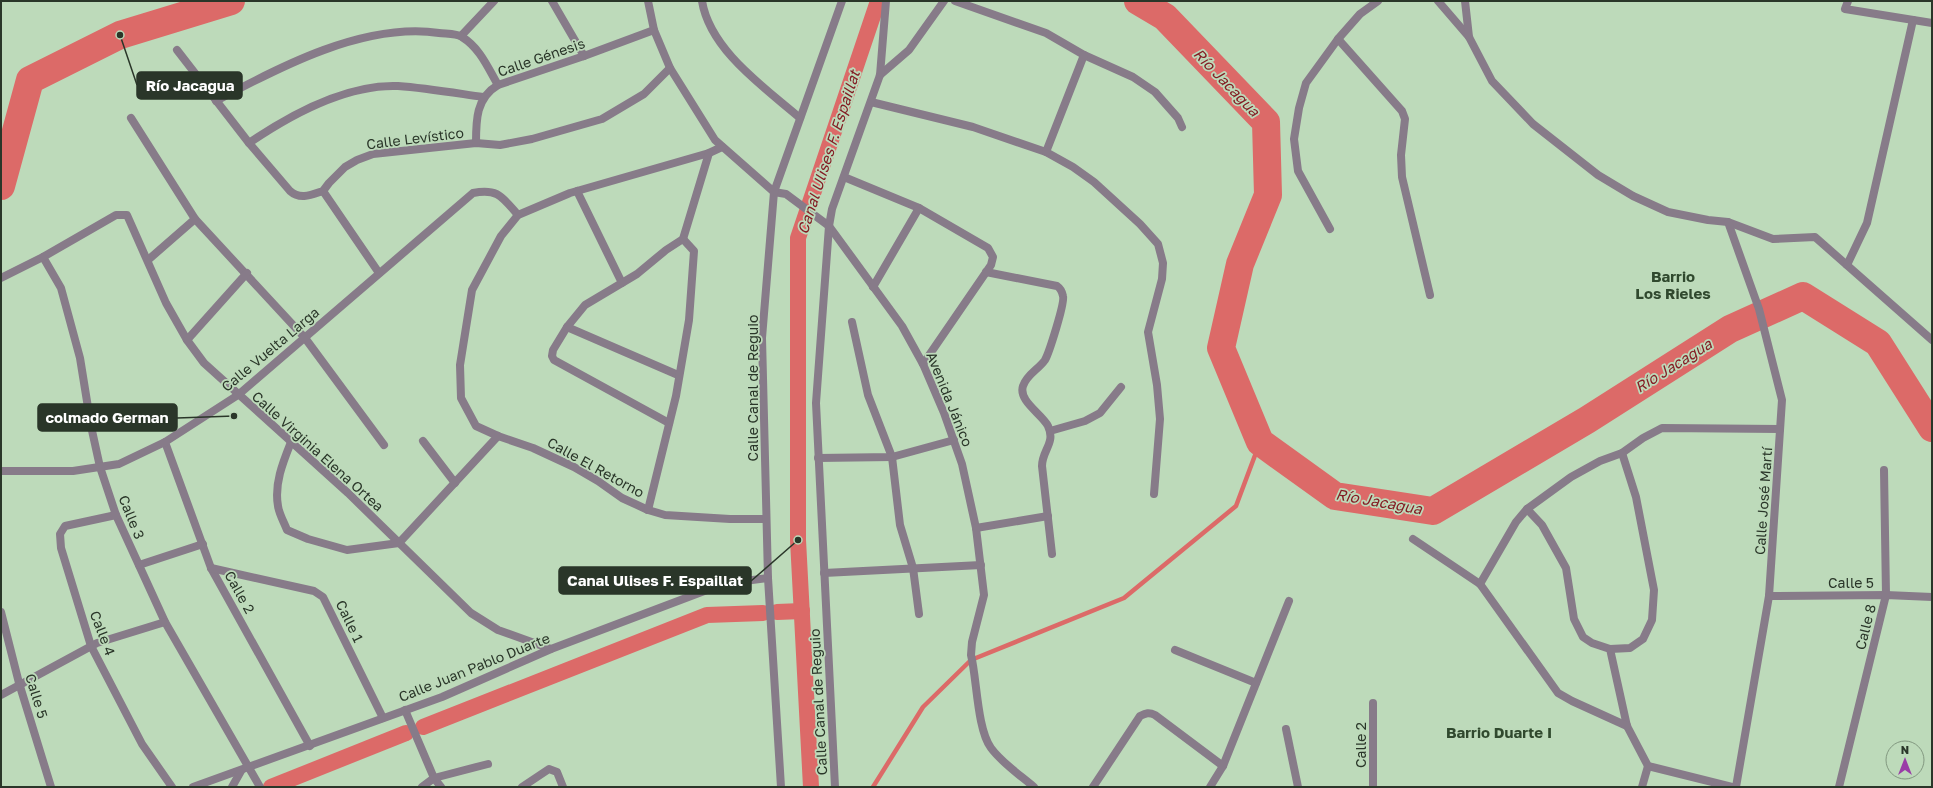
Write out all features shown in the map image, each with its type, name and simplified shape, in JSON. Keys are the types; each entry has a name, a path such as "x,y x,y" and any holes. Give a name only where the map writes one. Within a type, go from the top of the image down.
{"street":[{"path":"461,36 494,1"},
{"path":"552,1 584,56"},
{"path":"648,1 654,30 670,68 716,140 722,147 774,192"},
{"path":"702,1 704,12 721,44 751,76 800,118"},
{"name":"Calle Canal de Reguio","path":"780,787 768,578 762,338 774,192 842,1"},
{"name":"Calle Canal de Reguio","path":"835,787 816,403 829,226 832,209 880,75 886,1"},
{"path":"880,75 909,50 944,1"},
{"path":"955,1 1046,33 1084,55 1133,77 1156,92 1178,118 1182,127"},
{"path":"1330,229 1298,171 1294,139 1299,108 1306,84 1338,38 1360,14 1378,1"},
{"path":"1438,1 1469,38 1492,81 1532,124 1598,175 1633,196 1668,212 1708,220 1728,222 1773,239 1815,237 1932,340"},
{"path":"1465,1 1469,38"},
{"path":"1848,1 1845,9 1932,23"},
{"path":"1847,265 1867,223 1913,20"},
{"path":"216,101 264,75 328,49 384,33 421,30 461,36 477,48 498,85"},
{"name":"Calle Génesis","path":"483,97 488,91 498,85 584,56 654,30"},
{"path":"1338,38 1402,111 1405,119 1401,154 1402,177 1430,295"},
{"path":"177,50 249,143 293,194 303,196 323,191 379,273"},
{"path":"1046,152 1084,55"},
{"name":"Calle Levístico","path":"323,191 328,183 346,167 357,160 373,154 476,143 500,145 532,139 602,119 644,94 670,68"},
{"path":"249,143 297,114 336,97 368,89 397,86 483,97 476,128 476,143"},
{"path":"870,102 973,127 1046,152 1073,167 1094,182 1140,224 1158,244 1163,263 1162,279 1148,332 1157,385 1160,419 1154,494"},
{"path":"131,118 194,219 247,273 305,338 384,445"},
{"name":"Calle El Retorno","path":"722,147 709,154 577,191 518,215 501,236 472,290 460,364 461,398 476,426 498,436 533,448 574,467 598,481 622,498 648,510 665,515 730,519 766,519"},
{"path":"669,423 554,360 552,356 553,350 567,327 585,305 637,274 666,250 683,239 709,154"},
{"path":"844,177 919,208 988,248 993,257 991,265 923,364"},
{"name":"Calle Vuelta Larga","path":"1,471 73,471 119,464 165,442 238,395 473,193 487,190 500,195 518,215"},
{"path":"577,191 622,283"},
{"name":"Avenida Jánico","path":"774,192 786,194 822,219 829,226 902,326 923,364 954,440 962,464 976,528 984,595 972,642 971,655 984,734 990,747 999,757 1034,787"},
{"path":"874,287 919,208"},
{"name":"Calle Virginia Elena Ortea","path":"43,258 116,215 127,215 166,303 188,340 204,363 348,493 471,613 498,630 551,649"},
{"path":"148,260 194,219"},
{"name":"Calle José Martí","path":"1728,222 1759,309 1782,400 1770,596 1736,787"},
{"path":"648,510 676,396 678,375 689,320 694,251 683,239"},
{"path":"1,278 43,258"},
{"name":"Calle 3","path":"43,258 61,288 80,358 91,426 100,467 116,515 165,622 260,787"},
{"path":"986,272 1057,286 1063,296 1062,307 1045,360 1026,379 1022,388 1025,399 1047,424 1050,432 1051,440 1042,458 1052,554"},
{"path":"188,340 247,273"},
{"path":"852,322 868,395 892,457 900,524 913,568 919,614"},
{"path":"567,327 678,375"},
{"path":"1050,432 1085,421 1100,413 1121,386"},
{"path":"1480,584 1516,522 1527,509 1571,477 1600,461 1622,453 1662,428 1780,429"},
{"path":"291,442 281,466 278,488 278,506 287,530 308,539 347,550 399,543 498,436"},
{"path":"818,458 892,457 954,440"},
{"path":"423,441 454,483"},
{"name":"Calle 2","path":"165,442 212,568 310,746"},
{"path":"1527,509 1542,525 1566,568 1574,619 1583,637 1592,643 1610,649 1630,648 1643,639 1652,620 1654,590 1636,497 1622,453"},
{"name":"Calle 8","path":"1839,787 1886,595 1884,470"},
{"name":"Calle 4","path":"116,515 65,526 60,534 61,548 64,562 91,646 142,744 172,787"},
{"path":"976,528 1048,516"},
{"path":"1413,539 1480,584 1558,693 1627,726"},
{"path":"138,565 203,544"},
{"path":"824,572 981,565"},
{"name":"Calle 1","path":"212,568 314,591 323,597 383,718"},
{"name":"Calle Juan Pablo Duarte","path":"193,787 210,780 241,771 442,697 551,649 707,590 737,582 768,578"},
{"name":"Calle 5","path":"1770,596 1886,595 1932,597"},
{"path":"1210,787 1223,766 1289,601"},
{"name":"Calle 5","path":"1,612 19,683 51,787"},
{"path":"1,695 19,683 91,646 165,622"},
{"path":"1610,649 1627,726 1648,766 1642,787"},
{"path":"1175,650 1256,683"},
{"name":"Calle 2","path":"1373,703 1373,787"},
{"path":"405,710 434,778 441,787"},
{"path":"1093,787 1140,716 1145,713 1155,715 1223,766"},
{"path":"1286,729 1298,787"},
{"path":"422,787 434,778 488,764"},
{"path":"1648,766 1732,787"},
{"path":"522,787 550,769 557,772 563,787"},
{"path":"232,787 241,771"}],"waterway":[{"name":"Río Jacagua","path":"1,186 30,80 120,35 231,1"},
{"name":"Canal Ulises F. Espaillat","path":"811,787 798,540 798,238 878,1"},
{"name":"Río Jacagua","path":"1138,1 1165,17 1266,122 1268,195 1240,264 1221,348 1260,442 1335,496 1433,511 1587,420 1730,329 1803,296 1878,343 1932,428"},
{"path":"873,787 923,707 971,660 1124,598 1236,506 1260,442"},
{"path":"777,612 802,611"},
{"path":"423,727 707,615 763,613"},
{"path":"271,787 406,733"}],"place":[{"name":"Río Jacagua","path":"120,35"},
{"name":"colmado German","path":"234,416"},
{"name":"Canal Ulises F. Espaillat","path":"798,540"}],"district":[{"name":"Barrio Los Rieles","path":"1673,284"},
{"name":"Barrio Duarte I","path":"1499,732"}]}
